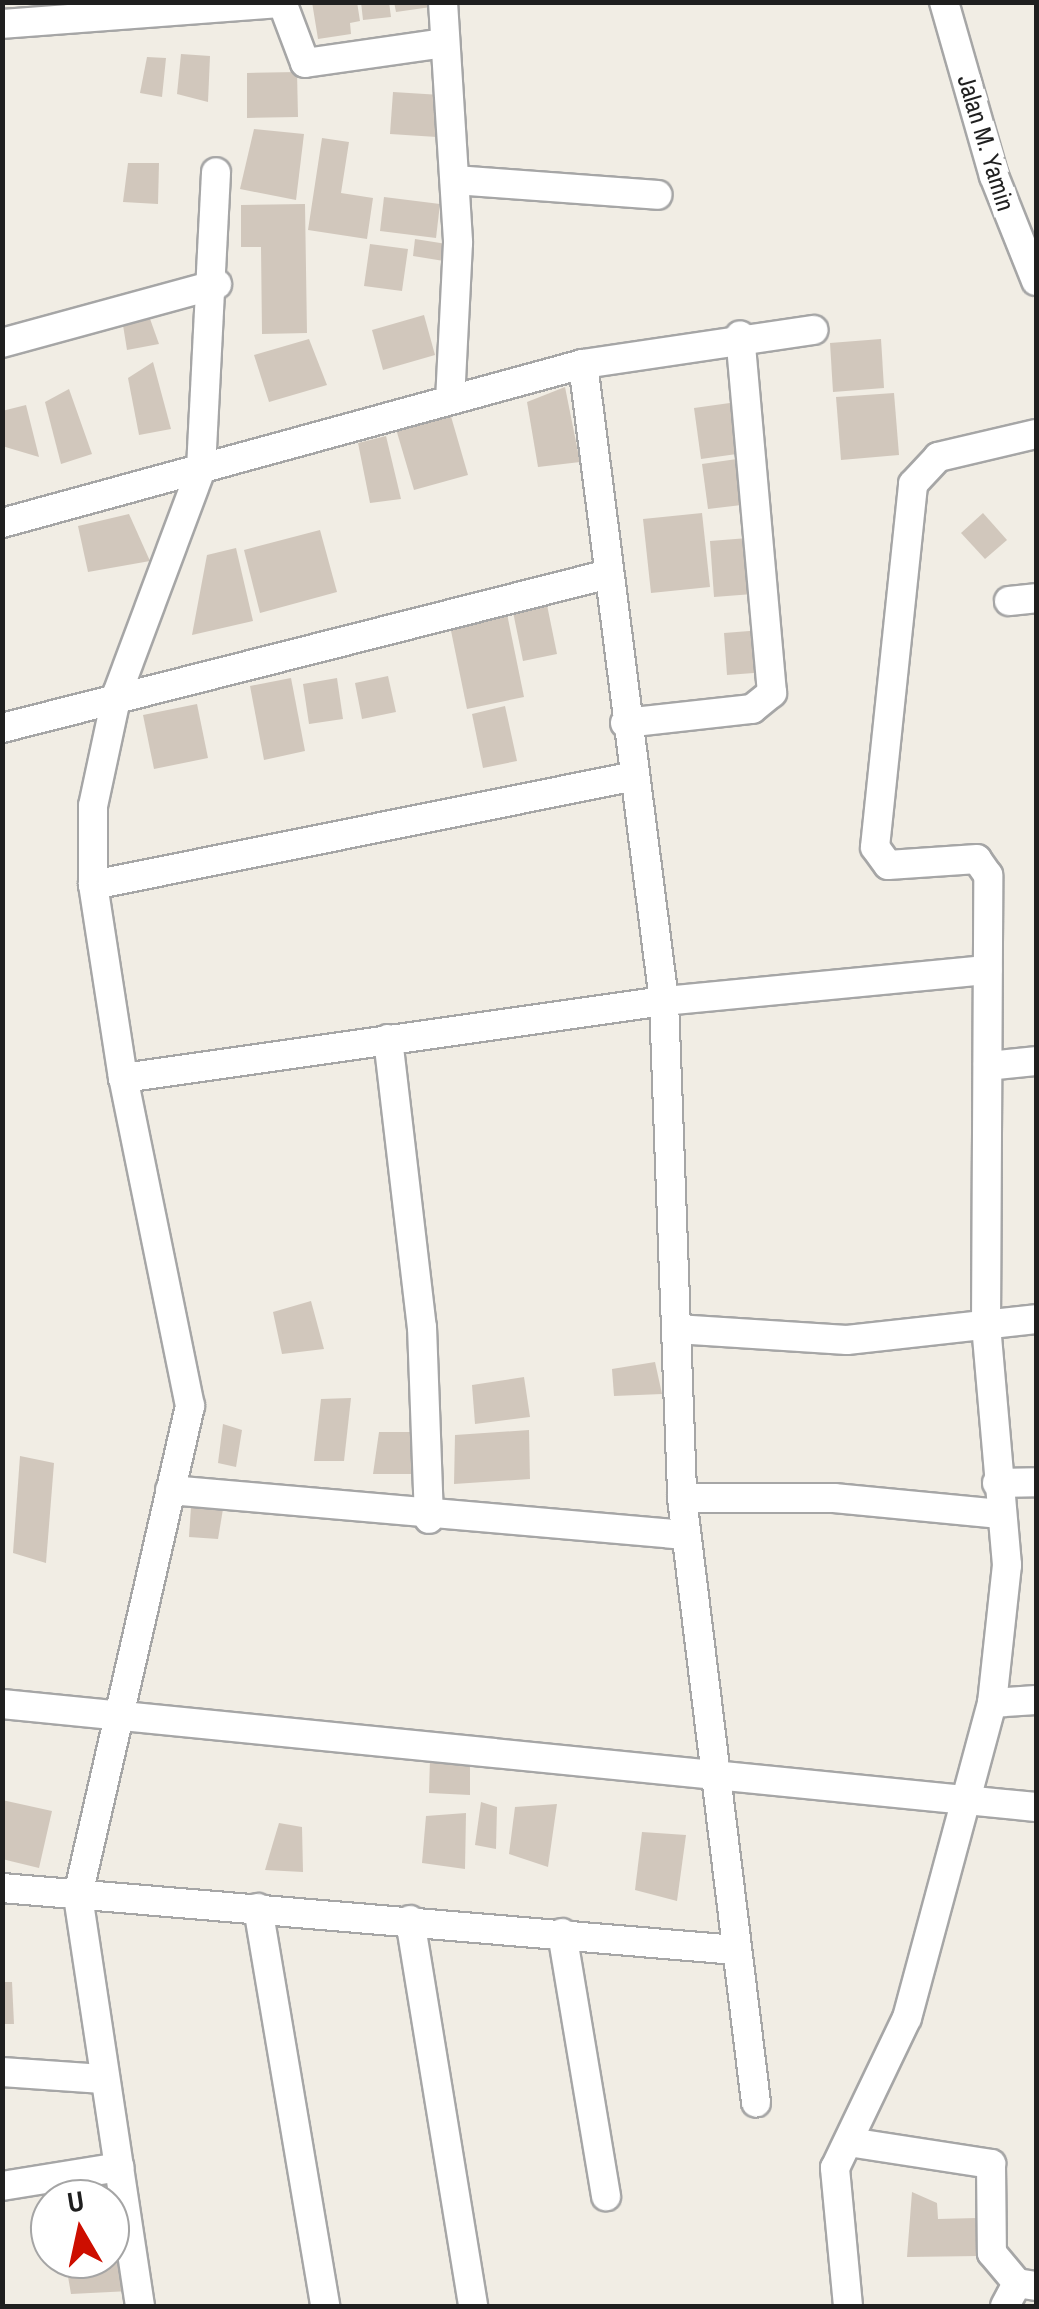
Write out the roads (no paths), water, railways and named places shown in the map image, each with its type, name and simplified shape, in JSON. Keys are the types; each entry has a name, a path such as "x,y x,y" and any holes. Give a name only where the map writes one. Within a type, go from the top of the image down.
{"street":[{"path":"443,2 455,180 450,399"},
{"name":"Jalan M. Yamin","path":"944,2 1036,281"},
{"path":"2,24 119,8 282,3 305,63 444,44"},
{"path":"140,2306 78,1895 113,1712 190,1406 124,1078 93,884 93,806 117,694 201,468 217,284 216,172"},
{"path":"455,180 658,195"},
{"path":"2,343 217,284"},
{"path":"2,523 583,364 740,335 814,330"},
{"path":"626,723 752,709 772,693 740,335"},
{"path":"583,364 664,1001 682,1498 712,1769 756,2102"},
{"path":"848,2306 832,2204 850,2142 901,2038 960,1800 992,1703 1007,1565 996,1483 986,1325 985,864 888,865 875,847 913,484 938,456 1036,434"},
{"path":"2,728 117,694 609,574"},
{"path":"93,884 635,776"},
{"path":"124,1078 664,1001 988,970"},
{"path":"388,1039 422,1326 429,1518"},
{"path":"988,1066 1036,1062"},
{"path":"676,1328 847,1340 1036,1319"},
{"path":"996,1483 1036,1482"},
{"path":"170,1490 429,1518 686,1535"},
{"path":"682,1498 834,1498 1000,1514"},
{"path":"992,1703 1036,1700"},
{"path":"2,1704 712,1769 1036,1807"},
{"path":"2,1888 736,1950"},
{"path":"258,1908 325,2306"},
{"path":"410,1920 473,2306"},
{"path":"562,1933 606,2196"},
{"path":"2,2072 104,2079"},
{"path":"850,2142 990,2164 992,2253 1019,2292"},
{"path":"2,2186 118,2166"}]}
